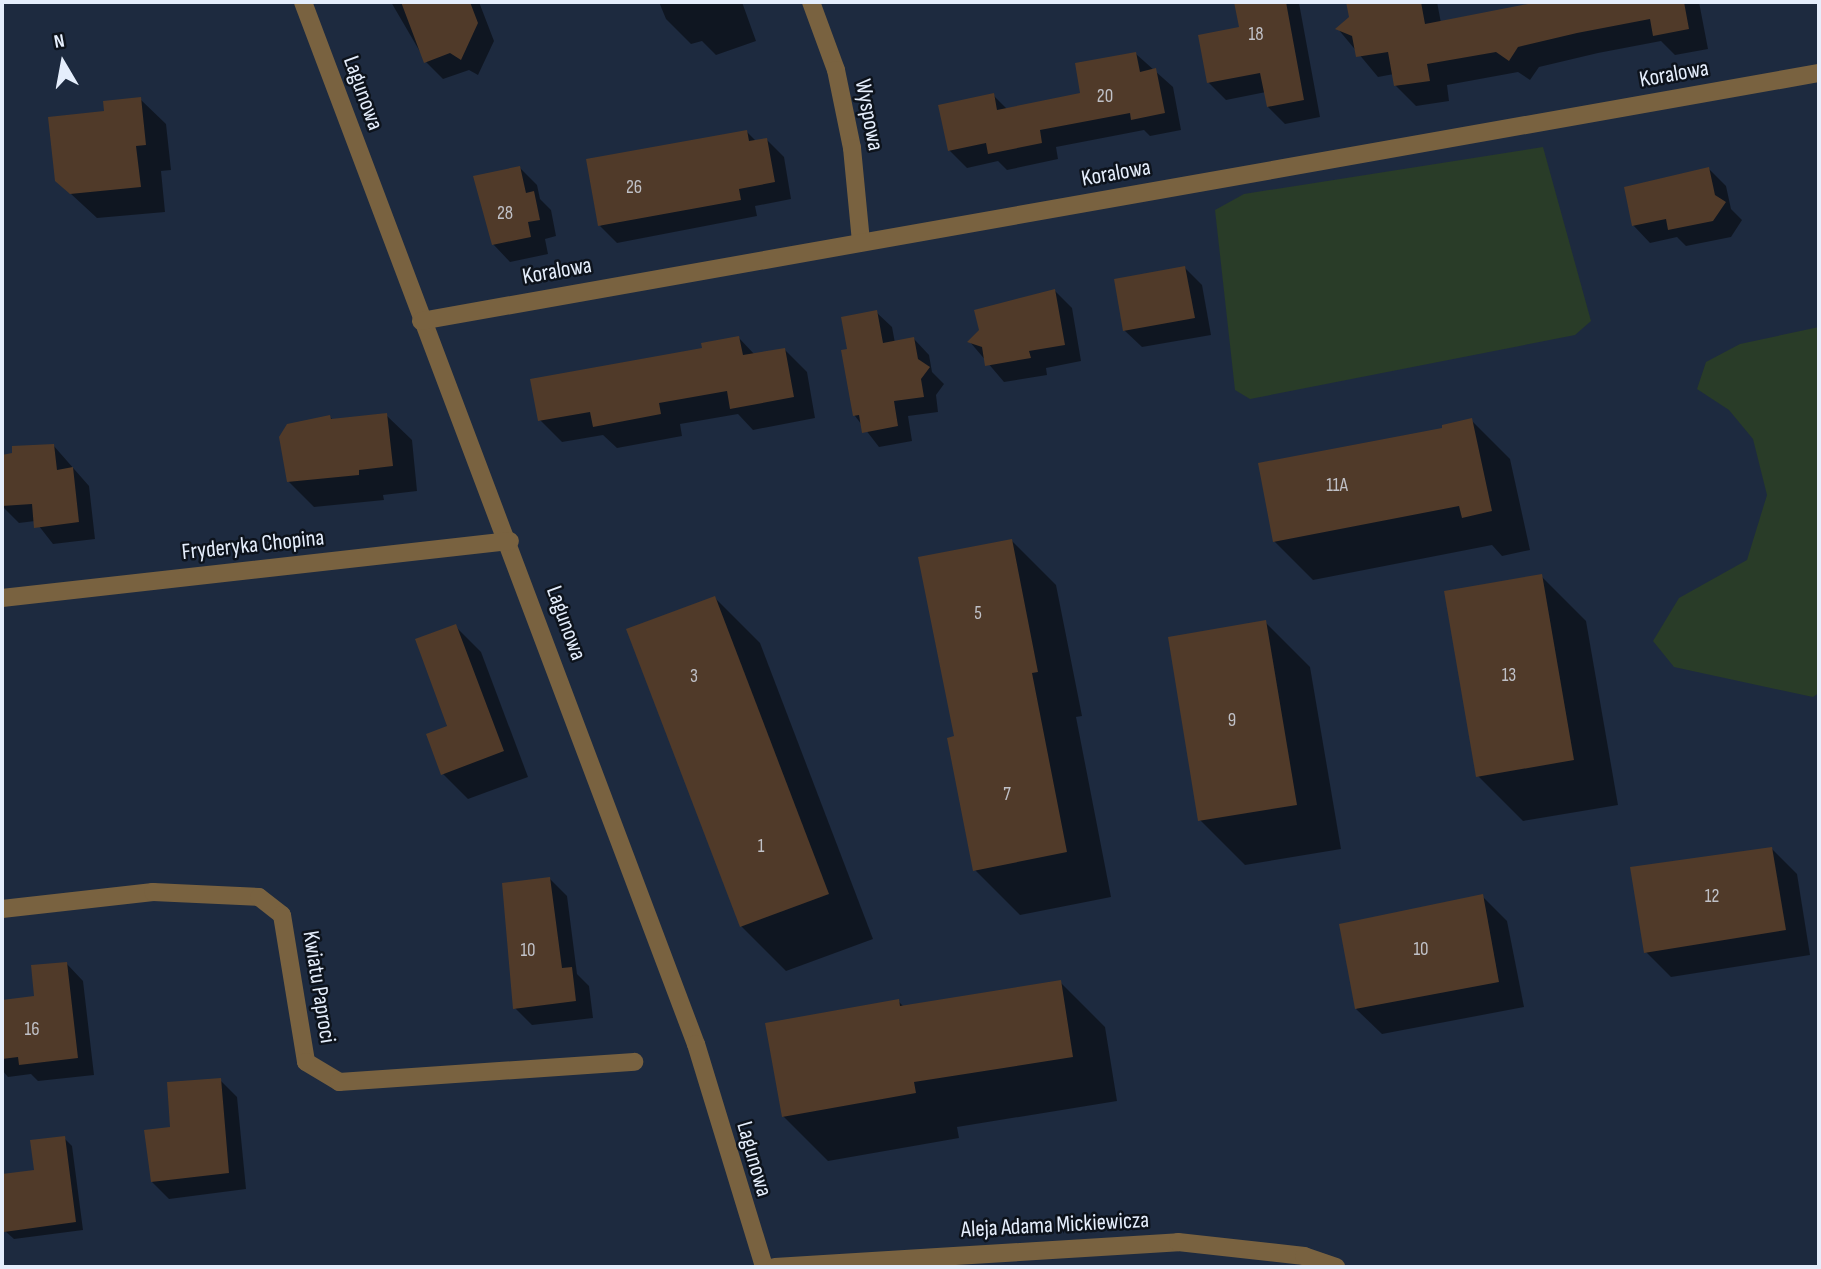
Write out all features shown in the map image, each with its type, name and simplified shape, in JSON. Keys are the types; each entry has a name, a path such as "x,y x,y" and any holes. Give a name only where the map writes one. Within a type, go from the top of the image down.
{"street":[{"name":"Lagunowa","path":"303,2 421,321 510,541 696,1044 764,1267"},
{"name":"Wyspowa","path":"811,2 836,70 852,148 861,242"},
{"name":"Koralowa","path":"421,321 1819,73"},
{"name":"Fryderyka Chopina","path":"2,598 510,541"},
{"name":"Kwiatu Paproci","path":"2,909 153,892 259,897 282,915 306,1062 339,1082 634,1062"},
{"name":"Aleja Adama Mickiewicza","path":"775,1267 1178,1242 1304,1256 1336,1267"}],"green space":[{"path":"1543,147 1591,321 1575,335 1250,399 1235,390 1215,210 1244,194"},
{"path":"1819,327 1819,693 1813,697 1674,667 1653,641 1679,598 1747,560 1767,495 1753,439 1729,410 1697,389 1706,362 1740,344"}],"building":[{"path":"401,2 470,2 478,23 461,60 450,53 424,63"},
{"path":"1234,2 1286,2 1304,100 1267,107 1260,73 1207,83 1198,35 1239,27"},
{"path":"1346,2 1421,2 1425,24 1538,2 1684,2 1689,29 1653,36 1650,19 1577,33 1518,47 1509,61 1496,52 1427,64 1430,81 1394,86 1388,52 1356,57 1352,36 1335,29 1349,17"},
{"path":"1136,52 1140,72 1156,68 1165,113 1131,120 1130,113 1040,130 1042,143 988,154 986,143 948,151 938,105 994,93 997,110 1080,93 1075,63"},
{"path":"141,97 146,145 136,146 141,187 70,194 55,181 48,117 104,111 103,101"},
{"path":"747,130 749,141 767,138 775,182 739,189 741,200 598,226 586,159"},
{"path":"520,166 526,193 534,191 540,220 528,222 531,237 492,245 473,176"},
{"path":"1709,167 1715,195 1726,202 1713,221 1668,230 1666,219 1632,226 1624,187"},
{"path":"1185,266 1195,318 1123,331 1114,279"},
{"path":"1055,289 1065,345 1029,351 1031,358 985,366 982,347 967,342 979,330 974,310"},
{"path":"877,310 883,343 914,337 918,359 930,367 921,379 924,397 894,401 898,426 862,433 859,415 853,416 841,350 847,349 841,317"},
{"path":"739,336 743,355 785,348 794,397 730,409 727,391 659,403 661,414 593,427 590,412 538,421 530,379 702,348 701,343"},
{"path":"387,413 393,466 359,470 359,475 287,482 279,437 287,424 330,415 331,419"},
{"path":"1472,418 1492,511 1462,518 1459,506 1273,542 1258,463 1442,428 1442,425"},
{"path":"54,444 57,470 73,467 79,522 34,528 32,504 2,506 2,455 12,453 12,446"},
{"path":"1012,539 1038,672 1032,673 1067,852 973,871 947,738 954,736 918,557"},
{"path":"1542,574 1574,760 1476,777 1444,591"},
{"path":"715,596 829,894 740,927 626,629"},
{"path":"1266,620 1297,805 1198,821 1168,637"},
{"path":"456,624 504,751 441,775 426,734 447,726 415,639"},
{"path":"1772,847 1786,930 1644,953 1630,867"},
{"path":"550,877 562,968 572,967 576,1001 513,1009 502,883"},
{"path":"1483,894 1499,982 1355,1009 1339,924"},
{"path":"67,962 78,1058 19,1065 18,1057 2,1059 2,1000 34,996 31,965"},
{"path":"1061,980 1073,1057 914,1082 916,1093 782,1117 765,1023 899,999 900,1006"},
{"path":"221,1078 229,1173 151,1182 144,1130 170,1127 167,1082"},
{"path":"65,1136 76,1222 4,1232 2,1174 34,1170 30,1140"}]}
